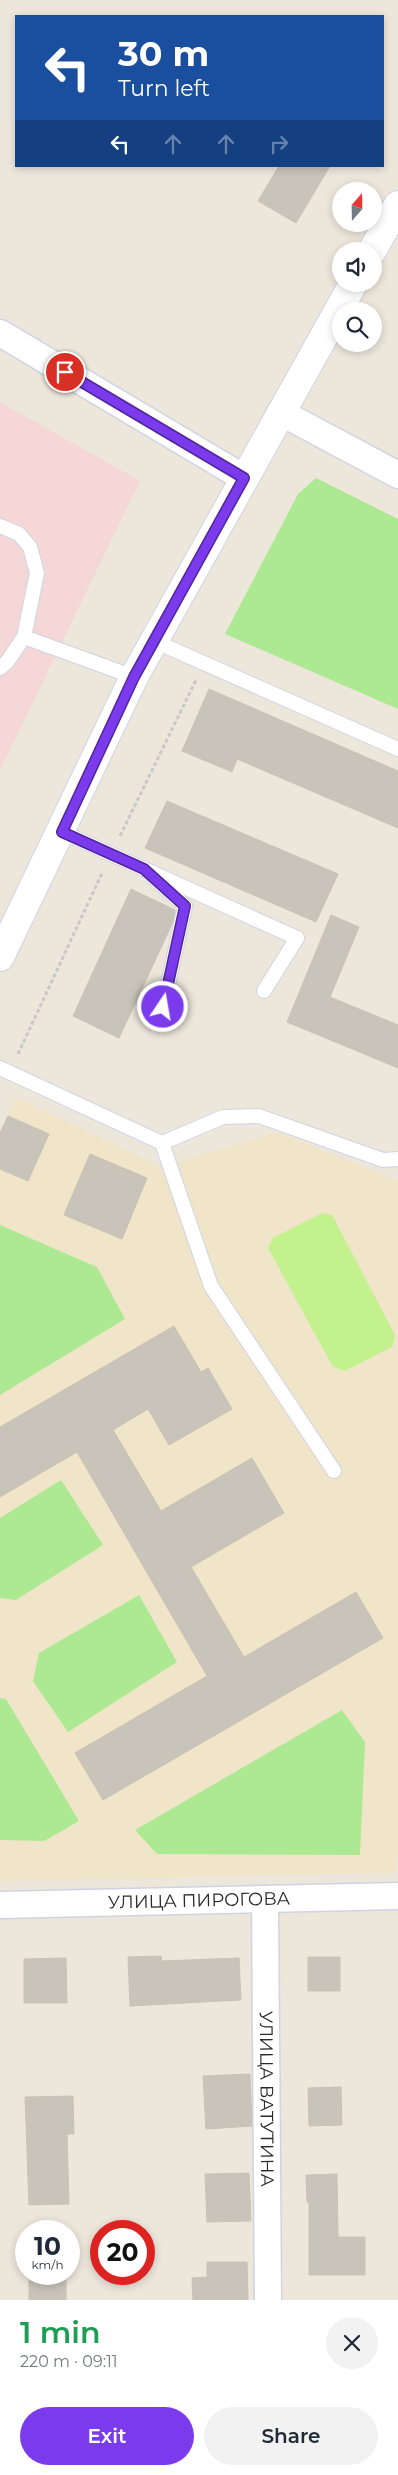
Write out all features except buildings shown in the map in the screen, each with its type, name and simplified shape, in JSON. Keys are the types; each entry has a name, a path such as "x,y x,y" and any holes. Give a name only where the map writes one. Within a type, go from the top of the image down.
{"main road":[{"path":"377,242 398,205"},
{"path":"0,957 62,832 134,677 348,292"}],"street":[{"path":"0,333 244,478"},
{"path":"280,412 398,475"},
{"name":"УЛИЦА ПИРОГОВА","path":"0,1905 398,1896"},
{"name":"УЛИЦА ВАТУТИНА","path":"264,1899 268,2300"}],"lane":[{"path":"0,526 19,534 30,548 37,573 24,637 7,662 0,668"},
{"path":"24,637 134,677"},
{"path":"154,641 398,749"},
{"path":"62,832 297,938 264,991"},
{"path":"144,869 185,906 163,1007"},
{"path":"5,1070 162,1143 211,1286 334,1471"},
{"path":"162,1143 223,1117 259,1116 383,1160 398,1159"}],"path":[{"path":"5,1070 204,663"}],"shaded area":[{"path":"0,402 140,481 0,770"},
{"path":"16,1097 161,1167 278,1132 398,1181 398,1848 396,1873 0,1881 0,1132"}],"green space":[{"path":"316,478 398,519 398,709 225,634 298,494"},
{"path":"322,1213 332,1215 395,1335 392,1347 345,1371 333,1367 268,1248 273,1238"},
{"path":"0,1225 97,1267 125,1319 0,1395"},
{"path":"61,1480 103,1545 16,1600 0,1598 0,1518"},
{"path":"139,1595 177,1662 68,1732 33,1681 39,1653"},
{"path":"0,1698 6,1699 79,1821 44,1841 0,1840"},
{"path":"342,1710 365,1742 360,1855 157,1854 135,1830"}],"route":[{"path":"65,372 244,478 134,677 62,832 144,869 185,906 163,1007"}]}
